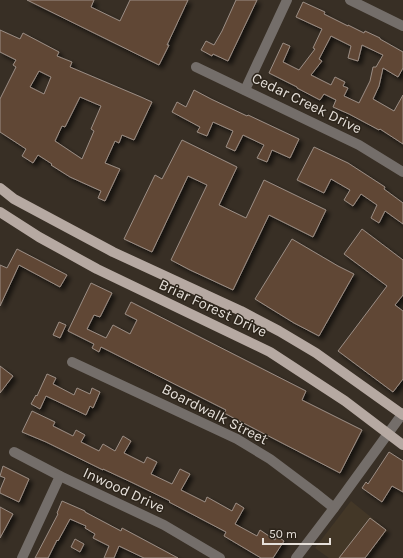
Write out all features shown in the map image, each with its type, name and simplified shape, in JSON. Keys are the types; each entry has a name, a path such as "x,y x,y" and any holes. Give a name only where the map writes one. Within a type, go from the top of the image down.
{"main road":[{"name":"Briar Forest Drive","path":"0,188 14,199 113,252 241,310 281,332 316,353 403,415"},
{"name":"Briar Forest Drive","path":"0,212 39,237 97,269 270,352 345,401 403,445"}],"street":[{"path":"245,90 287,0"},
{"path":"350,0 403,26"},
{"name":"Cedar Creek Drive","path":"196,67 359,145 403,172"},
{"name":"Boardwalk Street","path":"72,362 238,439 270,459 334,508"},
{"path":"296,558 403,415"},
{"name":"Inwood Drive","path":"14,452 60,476 164,525 220,558"},
{"path":"22,558 60,476"}],"shaded area":[{"path":"351,501 388,531 368,558 329,558 315,548"}],"building":[{"path":"27,0 94,0 91,7 120,21 130,0 188,0 159,65"},
{"path":"236,0 257,0 228,61 213,54 212,56 201,50 206,41 214,45"},
{"path":"303,2 325,12 324,14 348,26 364,33 365,31 380,38 403,52 403,68 398,77 383,68 379,86 373,99 394,111 403,95 403,144 380,129 379,130 333,107 336,100 324,94 320,100 269,73 283,43 290,46 283,62 299,70 315,49 313,48 322,29 296,17","holes":["331,36 351,46 348,58 358,61 362,45 383,55 376,67 373,67 370,81 359,103 344,96 348,88 343,86 345,82 335,77 331,85 311,75 322,61 319,59"]},
{"path":"0,30 20,39 23,33 59,52 57,56 72,62 70,67 152,102 134,140 122,135 119,143 115,141 105,163 120,169 105,201 98,198 101,191 70,177 38,155 33,163 22,156 26,149 0,132 0,99 16,67 13,65 16,60 0,52","holes":["39,71 51,77 44,94 30,87","80,97 101,106 91,129 94,131 82,159 55,141 62,126 65,127"]},
{"path":"194,90 299,139 290,158 272,150 267,162 257,158 264,145 243,135 235,151 226,147 233,131 213,122 207,136 197,132 200,127 172,112 177,102 186,107"},
{"path":"182,140 237,167 219,205 246,218 264,180 326,210 313,237 269,215 233,290 190,270 171,260 207,185 188,176 152,252 124,239 155,175 162,179"},
{"path":"314,147 348,163 385,187 384,189 403,203 403,224 385,211 379,223 371,218 377,205 361,194 353,206 344,200 350,190 331,179 324,193 297,180"},
{"path":"362,229 403,260 403,295 395,305 403,311 403,379 393,392 338,351 387,286 344,254"},
{"path":"292,239 354,274 319,336 294,323 255,299"},
{"path":"17,249 67,275 60,287 19,265 0,306 0,265 7,268"},
{"path":"91,283 112,293 100,317 94,315 87,329 106,338 113,325 130,334 137,320 125,314 131,302 306,391 302,400 362,430 340,473 224,413 226,410 101,347 99,352 92,348 94,344 68,331"},
{"path":"59,322 66,325 60,338 53,335"},
{"path":"0,366 13,376 0,393"},
{"path":"47,374 56,378 53,384 74,395 77,388 90,394 92,388 100,392 93,408 90,406 86,415 46,396 40,409 31,404 36,395 37,396"},
{"path":"32,411 55,422 53,426 73,436 76,430 85,435 81,442 99,451 103,444 115,451 123,436 131,441 124,453 144,463 147,457 157,462 151,474 172,484 180,469 190,474 181,490 205,502 207,497 232,511 236,503 244,508 235,524 257,536 260,530 275,540 277,536 284,541 273,558 261,558 224,536 226,532 169,502 170,501 22,432"},
{"path":"389,452 403,461 403,492 392,486 382,502 362,488 366,482 368,484"},
{"path":"3,466 29,479 19,502 0,493 5,478 0,476"},
{"path":"62,501 85,511 121,531 122,528 178,558 144,558 119,546 114,558 104,558 109,546 93,538 95,534 85,528 86,526 70,519 48,558 35,558 58,514 57,513"},
{"path":"0,507 13,514 0,538"},
{"path":"370,518 386,530 365,558 339,558"},
{"path":"75,539 84,544 80,552 71,547"}]}
